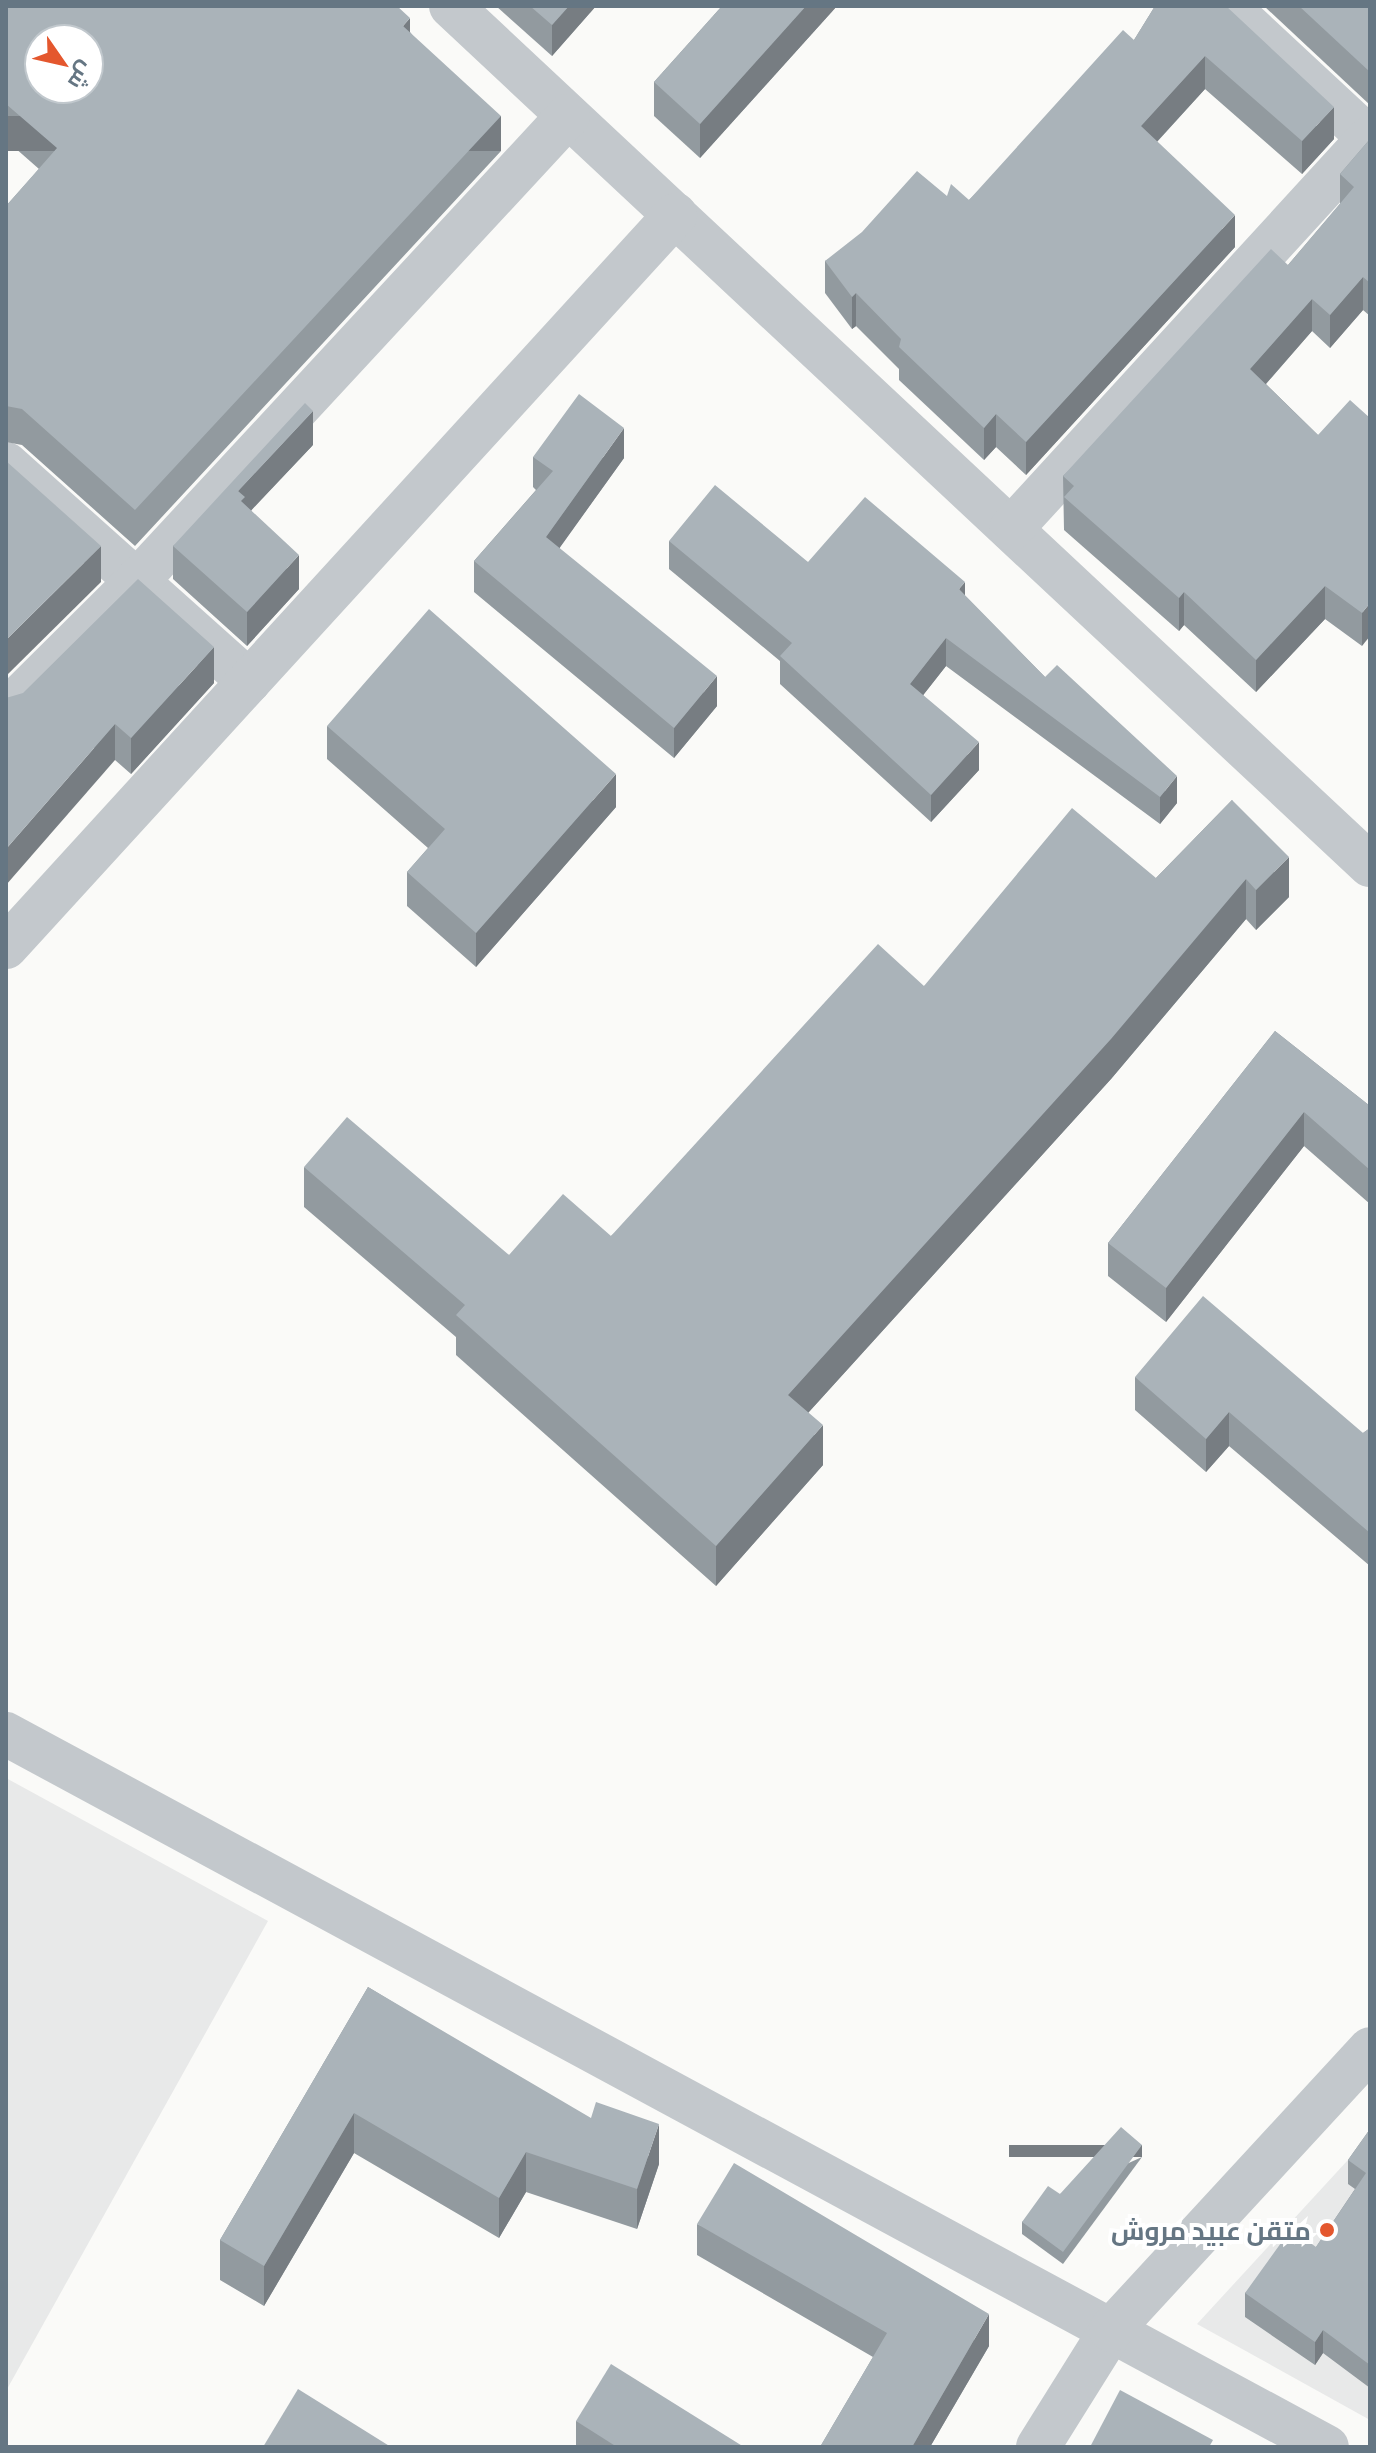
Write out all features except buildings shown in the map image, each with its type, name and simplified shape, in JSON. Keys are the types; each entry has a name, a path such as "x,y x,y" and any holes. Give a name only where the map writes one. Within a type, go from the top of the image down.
{"street":[{"path":"451,6 1370,865"},
{"path":"1011,529 1370,139 1227,6"},
{"path":"6,711 137,581 568,116"},
{"path":"6,947 675,215"},
{"path":"6,464 249,681"},
{"path":"6,1734 1327,2447"},
{"path":"1038,2447 1111,2330 1370,2049"}],"shaded area":[{"path":"6,1778 268,1921 6,2391"},
{"name":"متقن عبيد مروش","path":"1370,2136 1370,2420 1197,2324"}],"place":[{"name":"متقن عبيد مروش","path":"1327,2230"}]}
